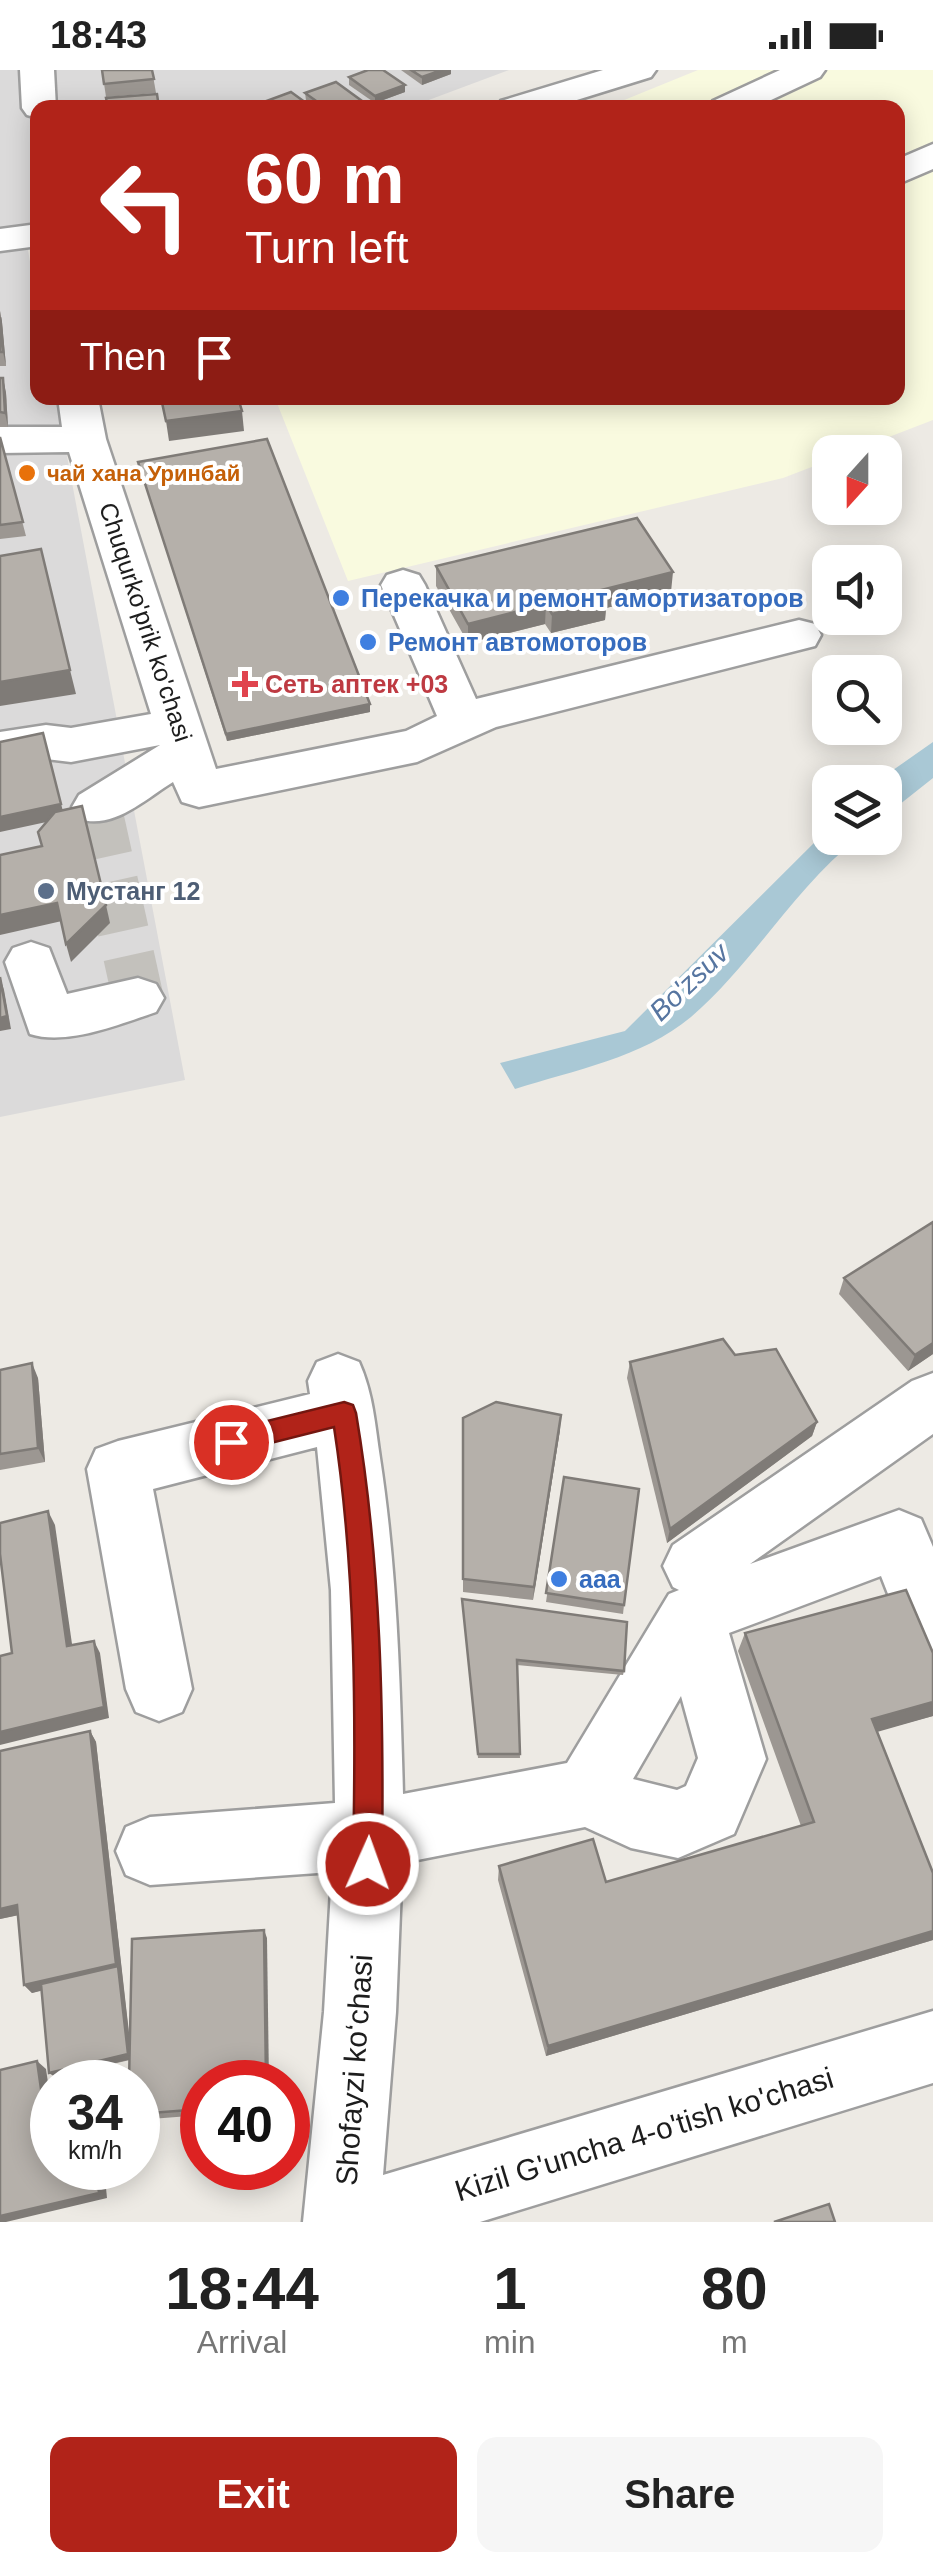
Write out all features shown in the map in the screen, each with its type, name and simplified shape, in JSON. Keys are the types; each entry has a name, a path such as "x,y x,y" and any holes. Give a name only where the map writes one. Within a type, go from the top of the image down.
{"street":[{"path":"37,70 39,100"},
{"path":"516,96 639,70"},
{"path":"742,100 808,70"},
{"path":"905,170 933,155"},
{"path":"0,240 30,214"},
{"path":"0,440 82,418"},
{"name":"Chuqurko'prik ko'chasi","path":"82,418 189,755"},
{"path":"403,584 462,721"},
{"path":"0,749 46,742 189,755 417,744 462,721 799,635"},
{"path":"96,808 189,755"},
{"path":"31,962 49,1019 138,998"},
{"name":"Shofayzi koʻchasi","path":"159,1689 118,1470 341,1397 357,1505 370,1744 356,2087 342,2222"},
{"path":"586,1793 693,1591 933,1400"},
{"path":"693,1591 899,1540 933,1628"},
{"path":"150,1851 369,1836 586,1793 630,1814 678,1824 710,1810 732,1759 693,1591"},
{"name":"Kizil G'uncha 4-o'tish ko'chasi","path":"355,2222 933,2047"}],"shaded area":[{"path":"0,70 509,70 429,100 30,100 30,226 24,228 30,262 30,405 57,405 185,1080 0,1117"},
{"path":"698,70 933,70 933,420 894,435 812,435 812,467 783,478 348,581 278,405 905,405 905,100 624,100"}],"water":[{"path":"933,742 933,778 902,803 900,765"},
{"name":"Bo'zsuv","path":"812,845 812,855 838,855 734,974 672,1031 629,1053 515,1089 500,1063 625,1031"}],"building":[{"path":"102,70 152,70 154,79 104,84"},
{"path":"368,70 383,70 405,85 375,96 349,77"},
{"path":"411,70 442,70 422,77"},
{"path":"336,82 361,100 315,100 305,93"},
{"path":"291,92 302,100 269,100"},
{"path":"157,94 158,100 106,100"},
{"path":"3,378 5,413 0,412"},
{"path":"163,405 240,405 242,411 166,421"},
{"path":"0,437 23,522 0,525"},
{"path":"267,439 370,704 226,734 138,462"},
{"path":"637,518 673,572 601,590 607,600 552,614 546,604 468,624 436,566"},
{"path":"41,549 70,670 0,682 0,556"},
{"path":"43,733 61,804 0,817 0,742"},
{"path":"82,806 106,905 66,944 57,903 0,915 0,855 42,846 38,832 55,812"},
{"path":"0,977 7,1016 0,1018"},
{"path":"933,1222 933,1343 915,1355 844,1278"},
{"path":"723,1339 735,1355 776,1349 817,1422 670,1529 630,1362"},
{"path":"32,1363 38,1448 0,1454 0,1370"},
{"path":"496,1402 561,1415 534,1587 463,1579 463,1418"},
{"path":"564,1477 639,1489 624,1605 546,1593"},
{"path":"48,1511 67,1646 94,1641 104,1707 0,1732 0,1656 12,1653 0,1523"},
{"path":"906,1590 933,1653 933,1702 872,1719 933,1873 933,1931 548,2046 499,1866 593,1839 606,1882 814,1822 745,1633"},
{"path":"462,1599 627,1622 624,1671 517,1660 520,1754 478,1754"},
{"path":"90,1731 116,1964 24,1985 17,1905 0,1909 0,1751"},
{"path":"264,1930 266,2060 180,2060 180,2111 160,2112 160,2060 129,2060 132,1939"},
{"path":"118,1966 128,2054 103,2060 48,2060 41,1984"},
{"path":"30,2063 30,2190 99,2193 0,2216 0,2070"},
{"path":"829,2204 835,2222 774,2222"}],"tunnel":[{"path":"96,807 138,998"}],"place":[{"name":"чай хана Уринбай","path":"27,473"},
{"name":"Перекачка и ремонт амортизаторов","path":"341,598"},
{"name":"Ремонт автомоторов","path":"368,642"},
{"name":"Сеть аптек +03","path":"245,684"},
{"name":"Мустанг 12","path":"46,891"},
{"name":"ааа","path":"559,1579"}],"route":[{"path":"231,1442 344,1413 356,1486 370,1744 368,1864"}]}
